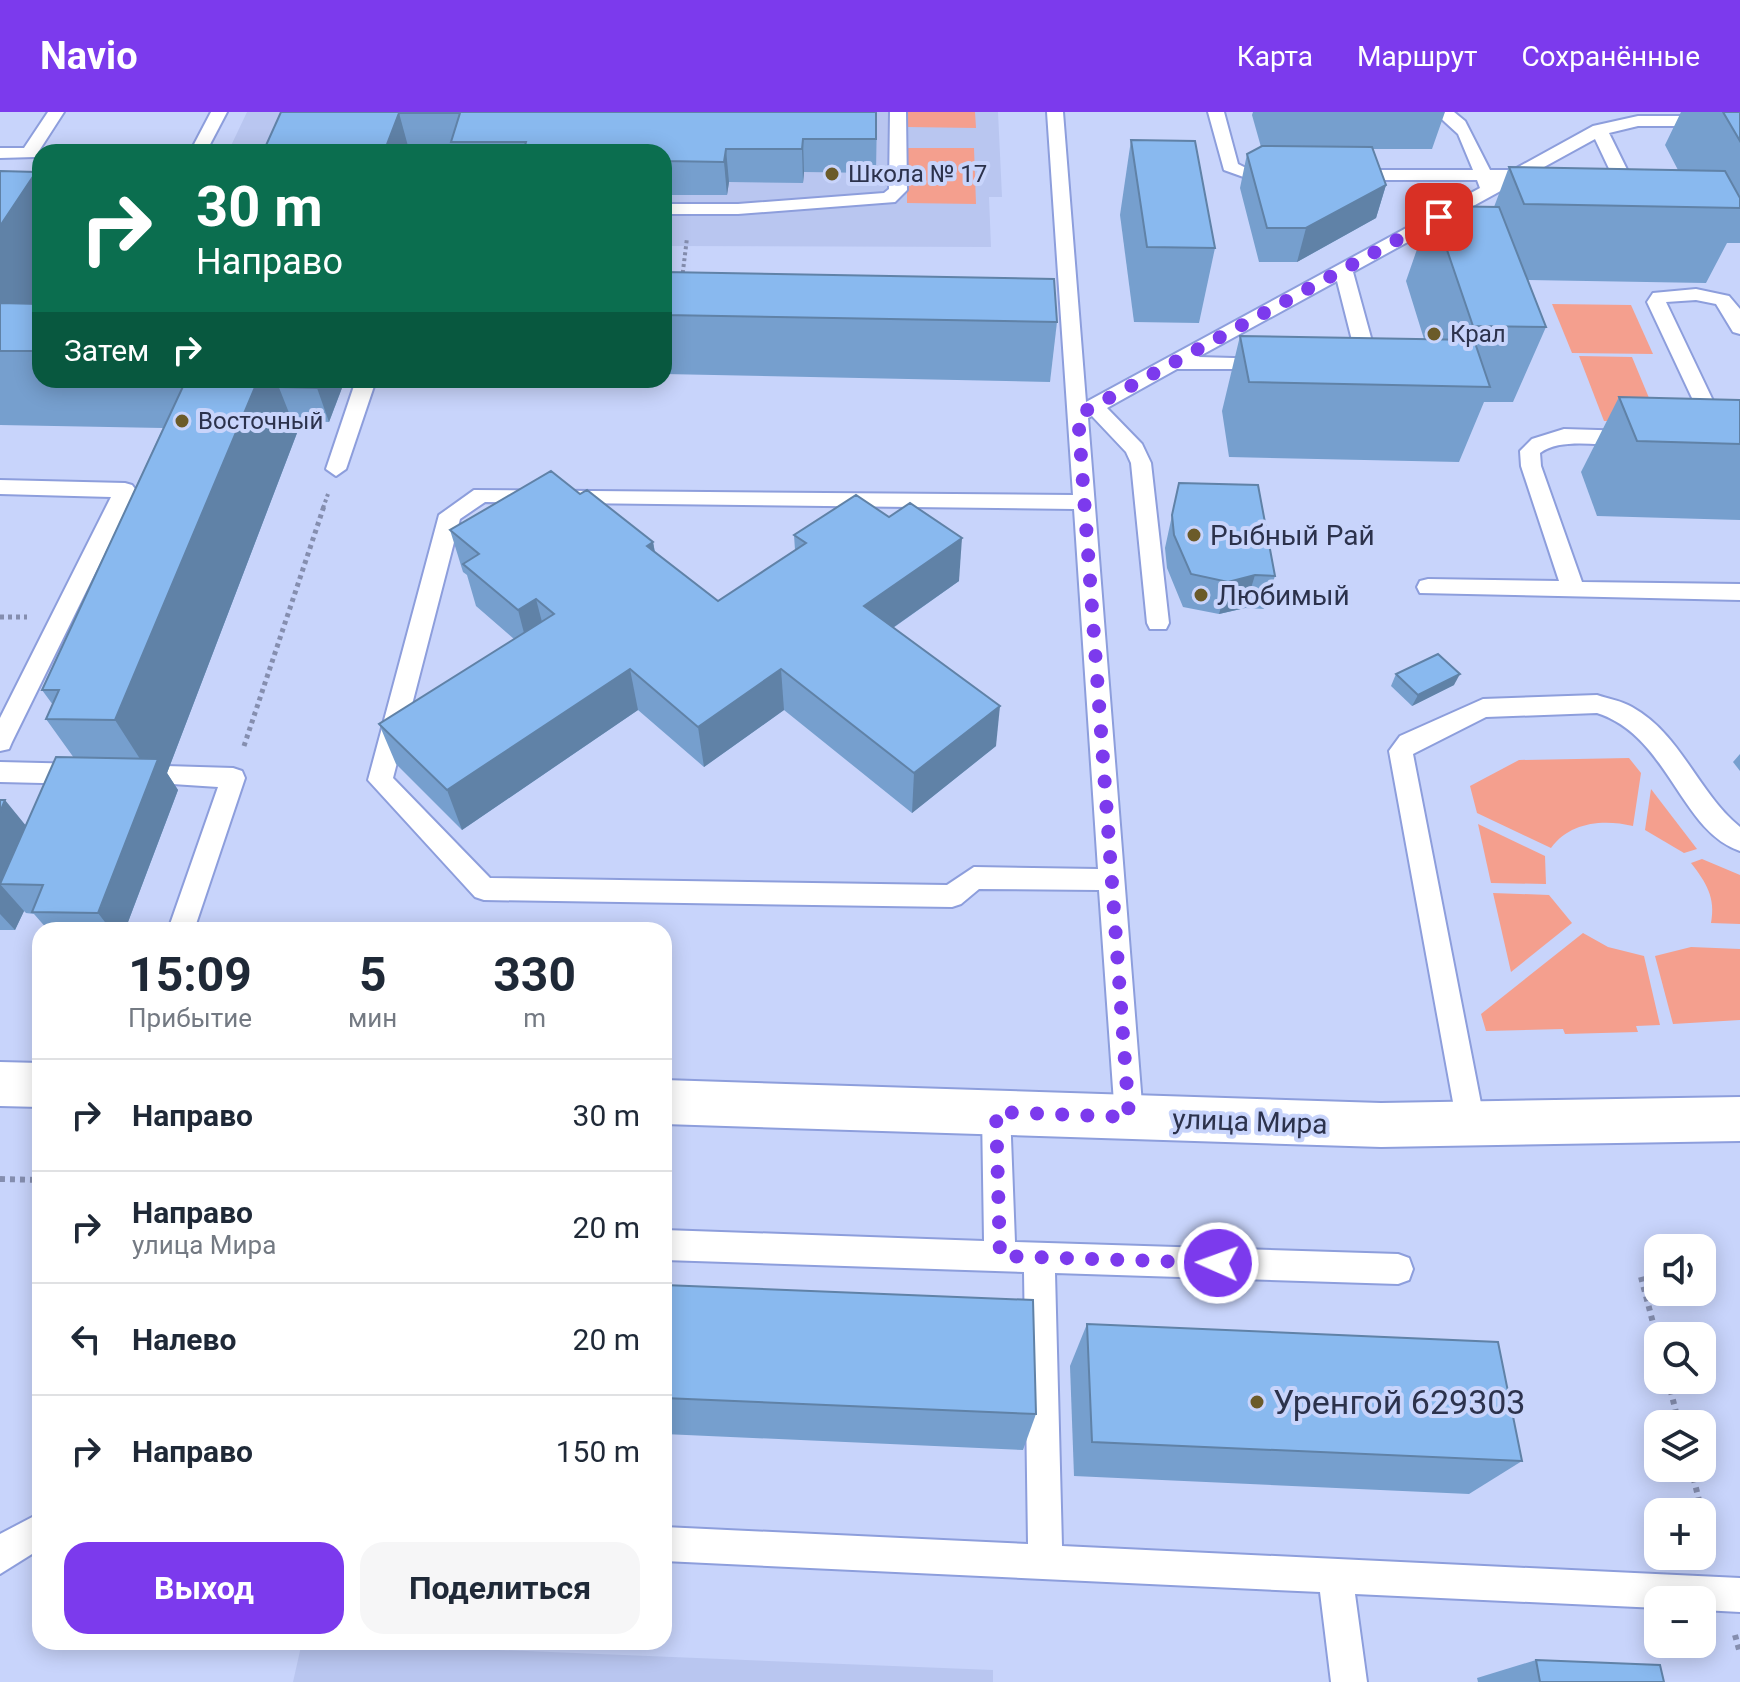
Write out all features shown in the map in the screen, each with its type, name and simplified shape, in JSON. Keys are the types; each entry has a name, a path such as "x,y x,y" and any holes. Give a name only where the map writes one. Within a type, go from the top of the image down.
{"street":[{"path":"0,1084 32,1085"},
{"name":"улица Мира","path":"672,1102 1471,1124 1740,1119"}],"lane":[{"path":"39,144 56,112"},
{"path":"202,144 219,112"},
{"path":"672,209 889,198 898,190 898,112"},
{"path":"1055,112 1062,299 1086,410 1085,502 1129,1117"},
{"path":"1216,112 1230,166 1237,172 1248,175 1295,175"},
{"path":"1442,112 1456,120 1463,129 1487,182"},
{"path":"1326,175 1487,182 1517,175 1599,130 1638,121 1740,121"},
{"path":"1599,130 1630,194 1628,201 1609,205"},
{"path":"0,153 32,154"},
{"path":"17,171 32,156"},
{"path":"1086,410 1463,204 1487,182"},
{"path":"1463,204 1507,204"},
{"path":"1330,366 1357,366 1366,356 1343,270"},
{"path":"1692,439 1731,439 1656,302 1660,297 1669,296 1719,299 1728,304 1740,328"},
{"path":"1173,363 1283,365"},
{"path":"336,469 363,388"},
{"path":"1086,410 1135,449 1141,463 1158,623"},
{"path":"1573,589 1531,466 1530,451 1540,440 1559,437 1648,438"},
{"path":"0,487 125,490 0,742"},
{"path":"1085,502 481,495 450,515 380,780 484,889 952,896 974,878 1113,880"},
{"path":"1428,587 1740,592"},
{"path":"1471,1124 1401,751 1409,743 1483,708 1597,704 1613,707 1630,715 1647,730 1714,820 1740,841"},
{"path":"0,772 102,775"},
{"path":"166,776 233,778 184,922"},
{"path":"996,1112 1000,1256"},
{"path":"672,1245 1398,1269"},
{"path":"1039,1257 1045,1563"},
{"path":"0,1557 5,1550 32,1535"},
{"path":"672,1544 1740,1595"},
{"path":"1335,1576 1349,1682"}],"path":[{"path":"680,292 691,209"},
{"path":"233,778 336,469"},
{"path":"0,1179 32,1180"},
{"path":"1641,1277 1653,1322"}],"shaded area":[{"name":"Школа № 17","path":"247,112 998,112 1002,197 989,197 991,247 672,246 672,144 232,144"},
{"path":"907,112 975,112 976,128 907,127"},
{"path":"907,148 974,148 976,204 907,203"},
{"path":"1552,304 1631,305 1653,354 1572,353"},
{"path":"1579,356 1632,357 1659,422 1604,421"},
{"path":"1629,758 1641,773 1633,826 1610,823 1588,825 1568,833 1551,848 1477,813 1470,786 1519,760"},
{"path":"1651,789 1697,849 1684,853 1645,830"},
{"path":"1478,824 1545,856 1546,884 1491,883"},
{"path":"1702,859 1740,875 1740,924 1711,923 1712,906 1708,891 1691,863"},
{"path":"1493,893 1549,895 1572,923 1511,972"},
{"path":"1583,933 1608,947 1644,956 1660,1025 1636,1026 1638,1032 1565,1034 1563,1029 1486,1031 1481,1014"},
{"path":"1691,947 1740,949 1740,1020 1673,1024 1655,956"},
{"path":"300,1650 499,1650 993,1670 993,1682 293,1682"}],"building":[{"path":"281,112 876,112 876,139 803,139 802,149 726,149 724,162 672,161 672,144 451,142 460,113 399,113 387,144 267,144"},
{"path":"1723,112 1740,112 1740,141"},
{"path":"1131,140 1195,141 1215,248 1147,247"},
{"path":"1262,146 1372,147 1386,185 1306,228 1267,228 1247,154"},
{"path":"1509,167 1725,171 1740,198 1740,208 1524,204"},
{"path":"0,171 32,172 32,178 0,226"},
{"path":"1432,206 1499,207 1546,327 1473,326"},
{"path":"672,272 1054,279 1057,322 672,315"},
{"path":"0,303 32,304 32,351 0,351"},
{"path":"1240,336 1474,340 1490,387 1249,382"},
{"path":"182,388 255,388 115,720 46,719 59,690 42,690"},
{"path":"1619,397 1740,400 1740,444 1637,441"},
{"path":"551,471 580,494 587,490 653,542 647,546 718,601 806,543 794,535 856,495 889,517 910,503 962,538 864,606 1000,706 914,773 781,669 698,727 630,669 447,790 379,724 554,614 536,599 518,610 463,564 479,554 450,530"},
{"path":"1179,483 1258,485 1275,576 1255,575 1228,582 1191,574 1174,535 1172,515"},
{"path":"1438,654 1460,674 1418,695 1396,674"},
{"path":"56,757 158,759 98,913 32,912 43,885 0,884"},
{"path":"672,1285 1033,1300 1036,1414 672,1398"},
{"path":"1087,1324 1498,1342 1522,1461 1092,1442"},
{"path":"1536,1660 1660,1665 1664,1682 1540,1682"}],"place":[{"name":"Школа № 17","path":"832,174"},
{"name":"Крал","path":"1434,334"},
{"name":"Восточный","path":"182,421"},
{"name":"Рыбный Рай","path":"1194,535"},
{"name":"Любимый","path":"1201,595"},
{"name":"Уренгой 629303","path":"1257,1402"}],"route":[{"path":"1218,1263 1000,1256 996,1112 1129,1117 1078,415 1439,217"}]}
